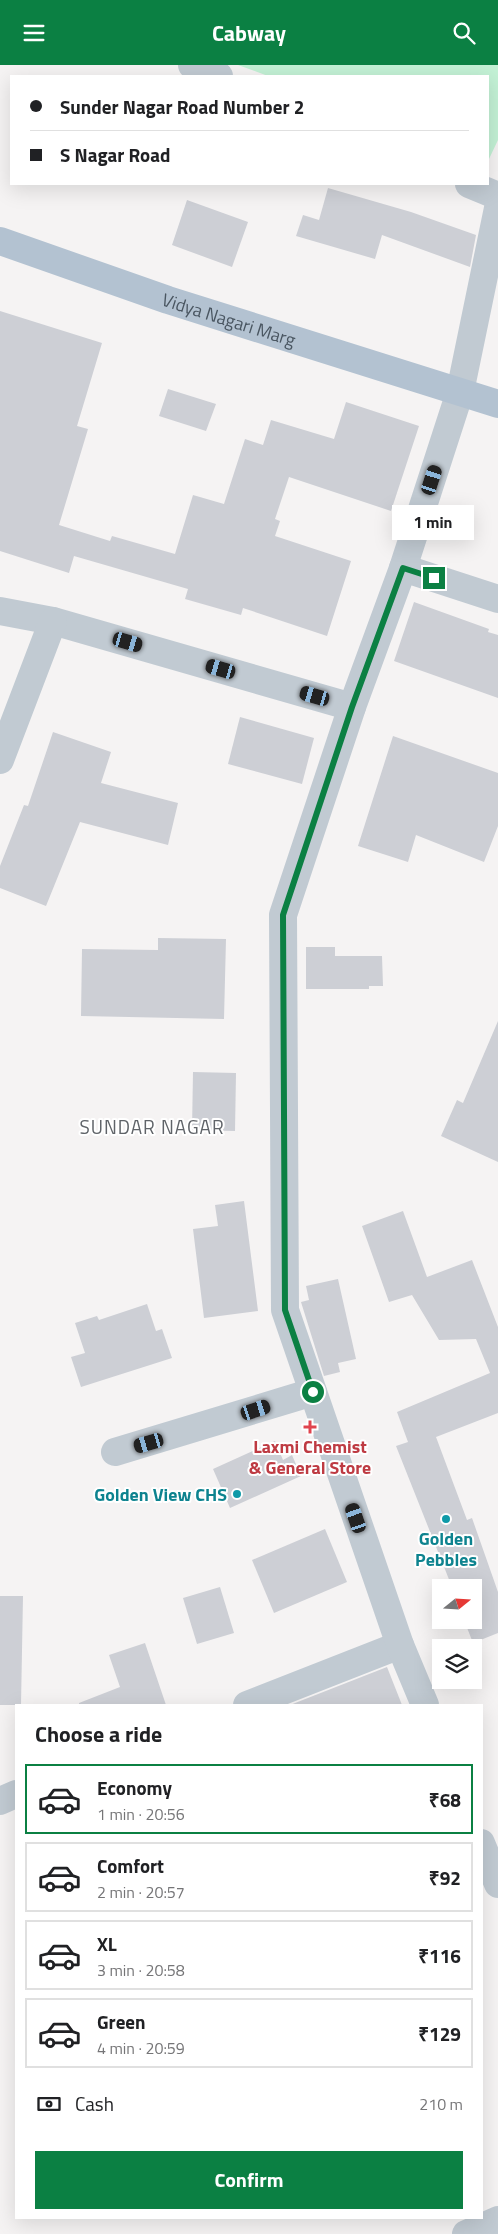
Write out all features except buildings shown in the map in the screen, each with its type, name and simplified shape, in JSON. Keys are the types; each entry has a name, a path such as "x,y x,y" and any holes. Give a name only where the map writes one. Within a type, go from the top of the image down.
{"main road":[{"name":"Vidya Nagari Marg","path":"0,241 168,300 498,404"}],"street":[{"path":"471,185 498,196"},
{"path":"425,1704 400,1645 285,1310 283,915 352,707 403,568 460,392 498,208"},
{"path":"403,568 498,599"},
{"path":"0,611 53,621 352,707"},
{"path":"0,760 53,621"},
{"path":"115,1452 313,1392"},
{"path":"249,1704 400,1645"},
{"path":"0,1801 15,1795"},
{"path":"483,1848 498,1884"},
{"path":"466,2234 498,2220"}],"green space":[{"path":"238,65 498,65 498,140 489,159 489,75 265,75"}],"place":[{"name":"Laxmi Chemist & General Store","path":"310,1427"},
{"name":"Golden View CHS","path":"237,1494"},
{"name":"Golden Pebbles","path":"446,1519"}],"district":[{"name":"SUNDAR NAGAR","path":"152,1126"}],"route":[{"path":"313,1392 285,1310 283,915 352,707 403,568 434,578"}]}
